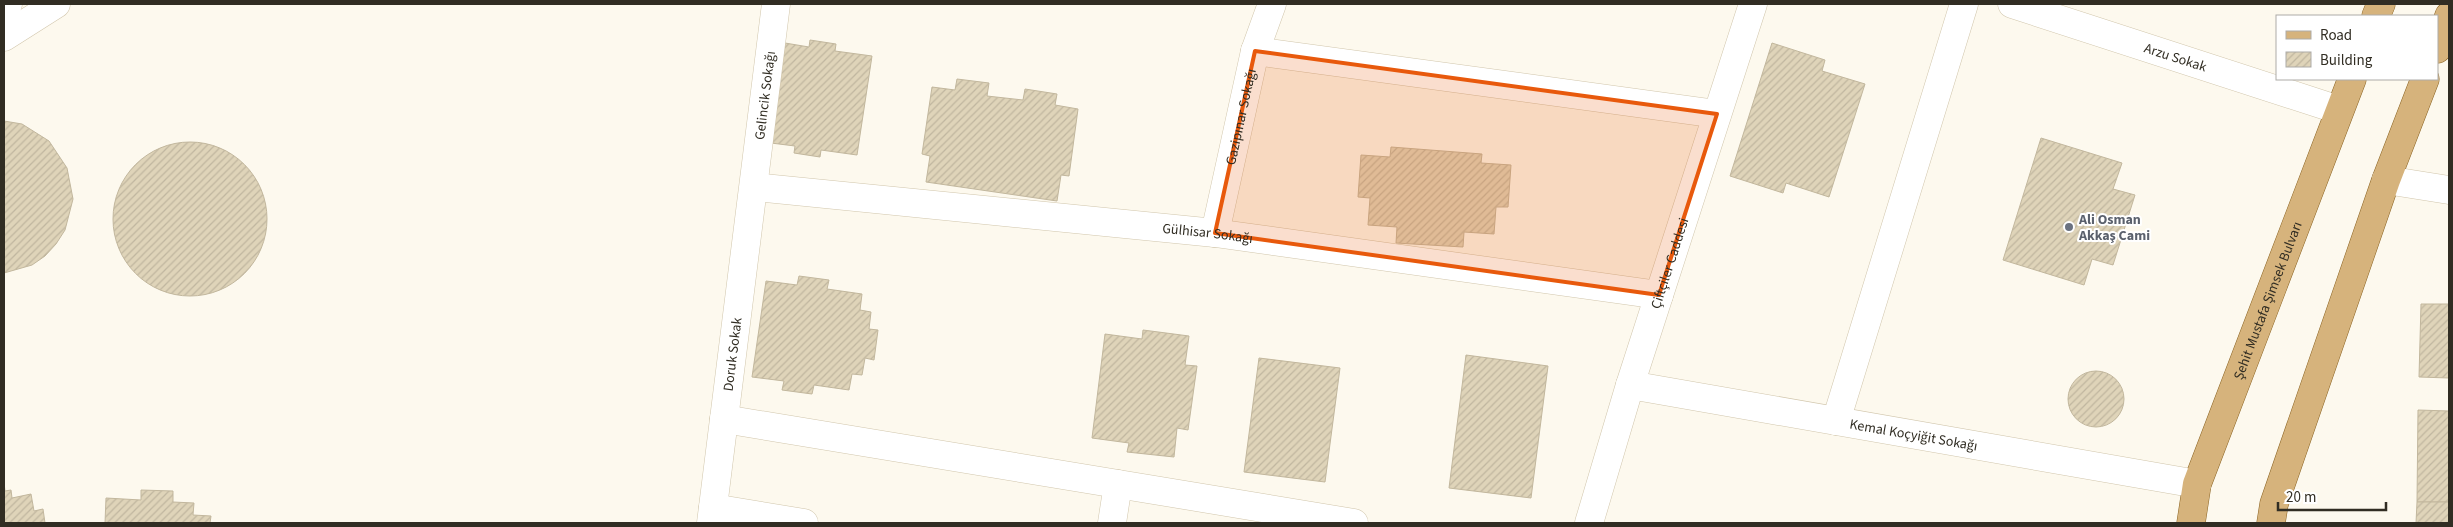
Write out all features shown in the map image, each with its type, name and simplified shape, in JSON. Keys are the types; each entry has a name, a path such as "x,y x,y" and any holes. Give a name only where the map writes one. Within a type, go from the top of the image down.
{"main road":[{"path":"2438,46 2449,16"},
{"name":"Şehit Mustafa Şimsek Bulvarı","path":"2191,523 2197,484 2352,80"},
{"path":"2271,523 2274,504 2386,180 2425,80"}],"street":[{"path":"4,7 8,4"},
{"path":"4,37 56,4"},
{"name":"Gelincik Sokağı","path":"754,186 776,4"},
{"name":"Gazipınar Sokağı","path":"1215,233 1255,52 1272,4"},
{"name":"Çiftçiler Caddesi","path":"1589,523 1630,384 1753,4"},
{"path":"1836,421 1964,4"},
{"name":"Arzu Sokak","path":"2012,4 2339,110"},
{"path":"1255,52 1718,114"},
{"path":"2386,180 2449,190"},
{"name":"Gülhisar Sokağı","path":"754,186 1215,233 1659,295"},
{"name":"Doruk Sokak","path":"712,516 754,186"},
{"name":"Kemal Koçyiğit Sokağı","path":"1630,384 2197,484"},
{"path":"724,419 1354,523"},
{"path":"1112,523 1118,484"},
{"path":"712,516 804,523"}],"highlighted area":[{"path":"1255,51 1717,114 1659,295 1215,233"}],"building":[{"path":"810,40 836,44 835,51 872,56 857,155 821,150 820,157 794,153 795,146 771,143 785,43 809,47"},
{"path":"1772,43 1825,60 1822,71 1865,84 1829,197 1786,183 1783,193 1730,176"},
{"path":"957,79 989,83 987,96 1023,100 1025,89 1057,94 1055,105 1078,109 1069,176 1061,175 1057,201 926,182 930,156 922,154 932,87 955,90"},
{"path":"4,121 22,124 49,141 67,168 73,199 65,230 45,256 32,265 4,273"},
{"name":"Ali Osman Akkaş Cami","path":"2041,138 2122,163 2113,189 2135,195 2113,265 2092,259 2084,285 2003,260"},
{"path":"190,142 219,148 233,155 244,165 254,176 261,190 267,219 261,248 254,262 244,273 233,283 219,290 190,296 161,290 147,283 136,273 126,262 119,248 113,219 119,190 126,176 136,165 147,155 161,148"},
{"path":"1391,147 1482,154 1481,163 1511,165 1508,207 1496,207 1494,234 1464,232 1463,247 1396,243 1397,227 1368,225 1370,198 1358,197 1361,155 1390,157"},
{"path":"799,276 829,280 827,289 862,294 860,310 871,312 869,329 878,330 874,360 865,358 862,375 852,374 849,390 814,385 812,394 782,390 784,381 752,377 766,281 797,285"},
{"path":"2421,304 2449,304 2449,378 2419,377"},
{"path":"1143,330 1189,336 1185,365 1197,366 1188,430 1177,428 1174,457 1127,452 1129,443 1092,438 1105,334 1142,339"},
{"path":"1466,355 1548,366 1531,498 1449,488"},
{"path":"1259,358 1340,368 1325,482 1244,472"},
{"path":"2096,371 2107,373 2116,379 2122,388 2124,399 2122,410 2116,419 2107,425 2096,427 2085,425 2076,419 2070,410 2068,399 2070,388 2076,379 2085,373"},
{"path":"2418,410 2449,411 2449,502 2417,502"},
{"path":"4,483 5,491 11,490 12,498 31,494 34,511 43,509 45,523 4,523"},
{"path":"141,490 173,491 173,502 194,503 193,515 211,516 210,523 105,523 106,498 141,500"},
{"path":"2417,502 2449,502 2449,523 2416,523"}],"place":[{"name":"Ali Osman Akkaş Cami","path":"2069,227"}]}
